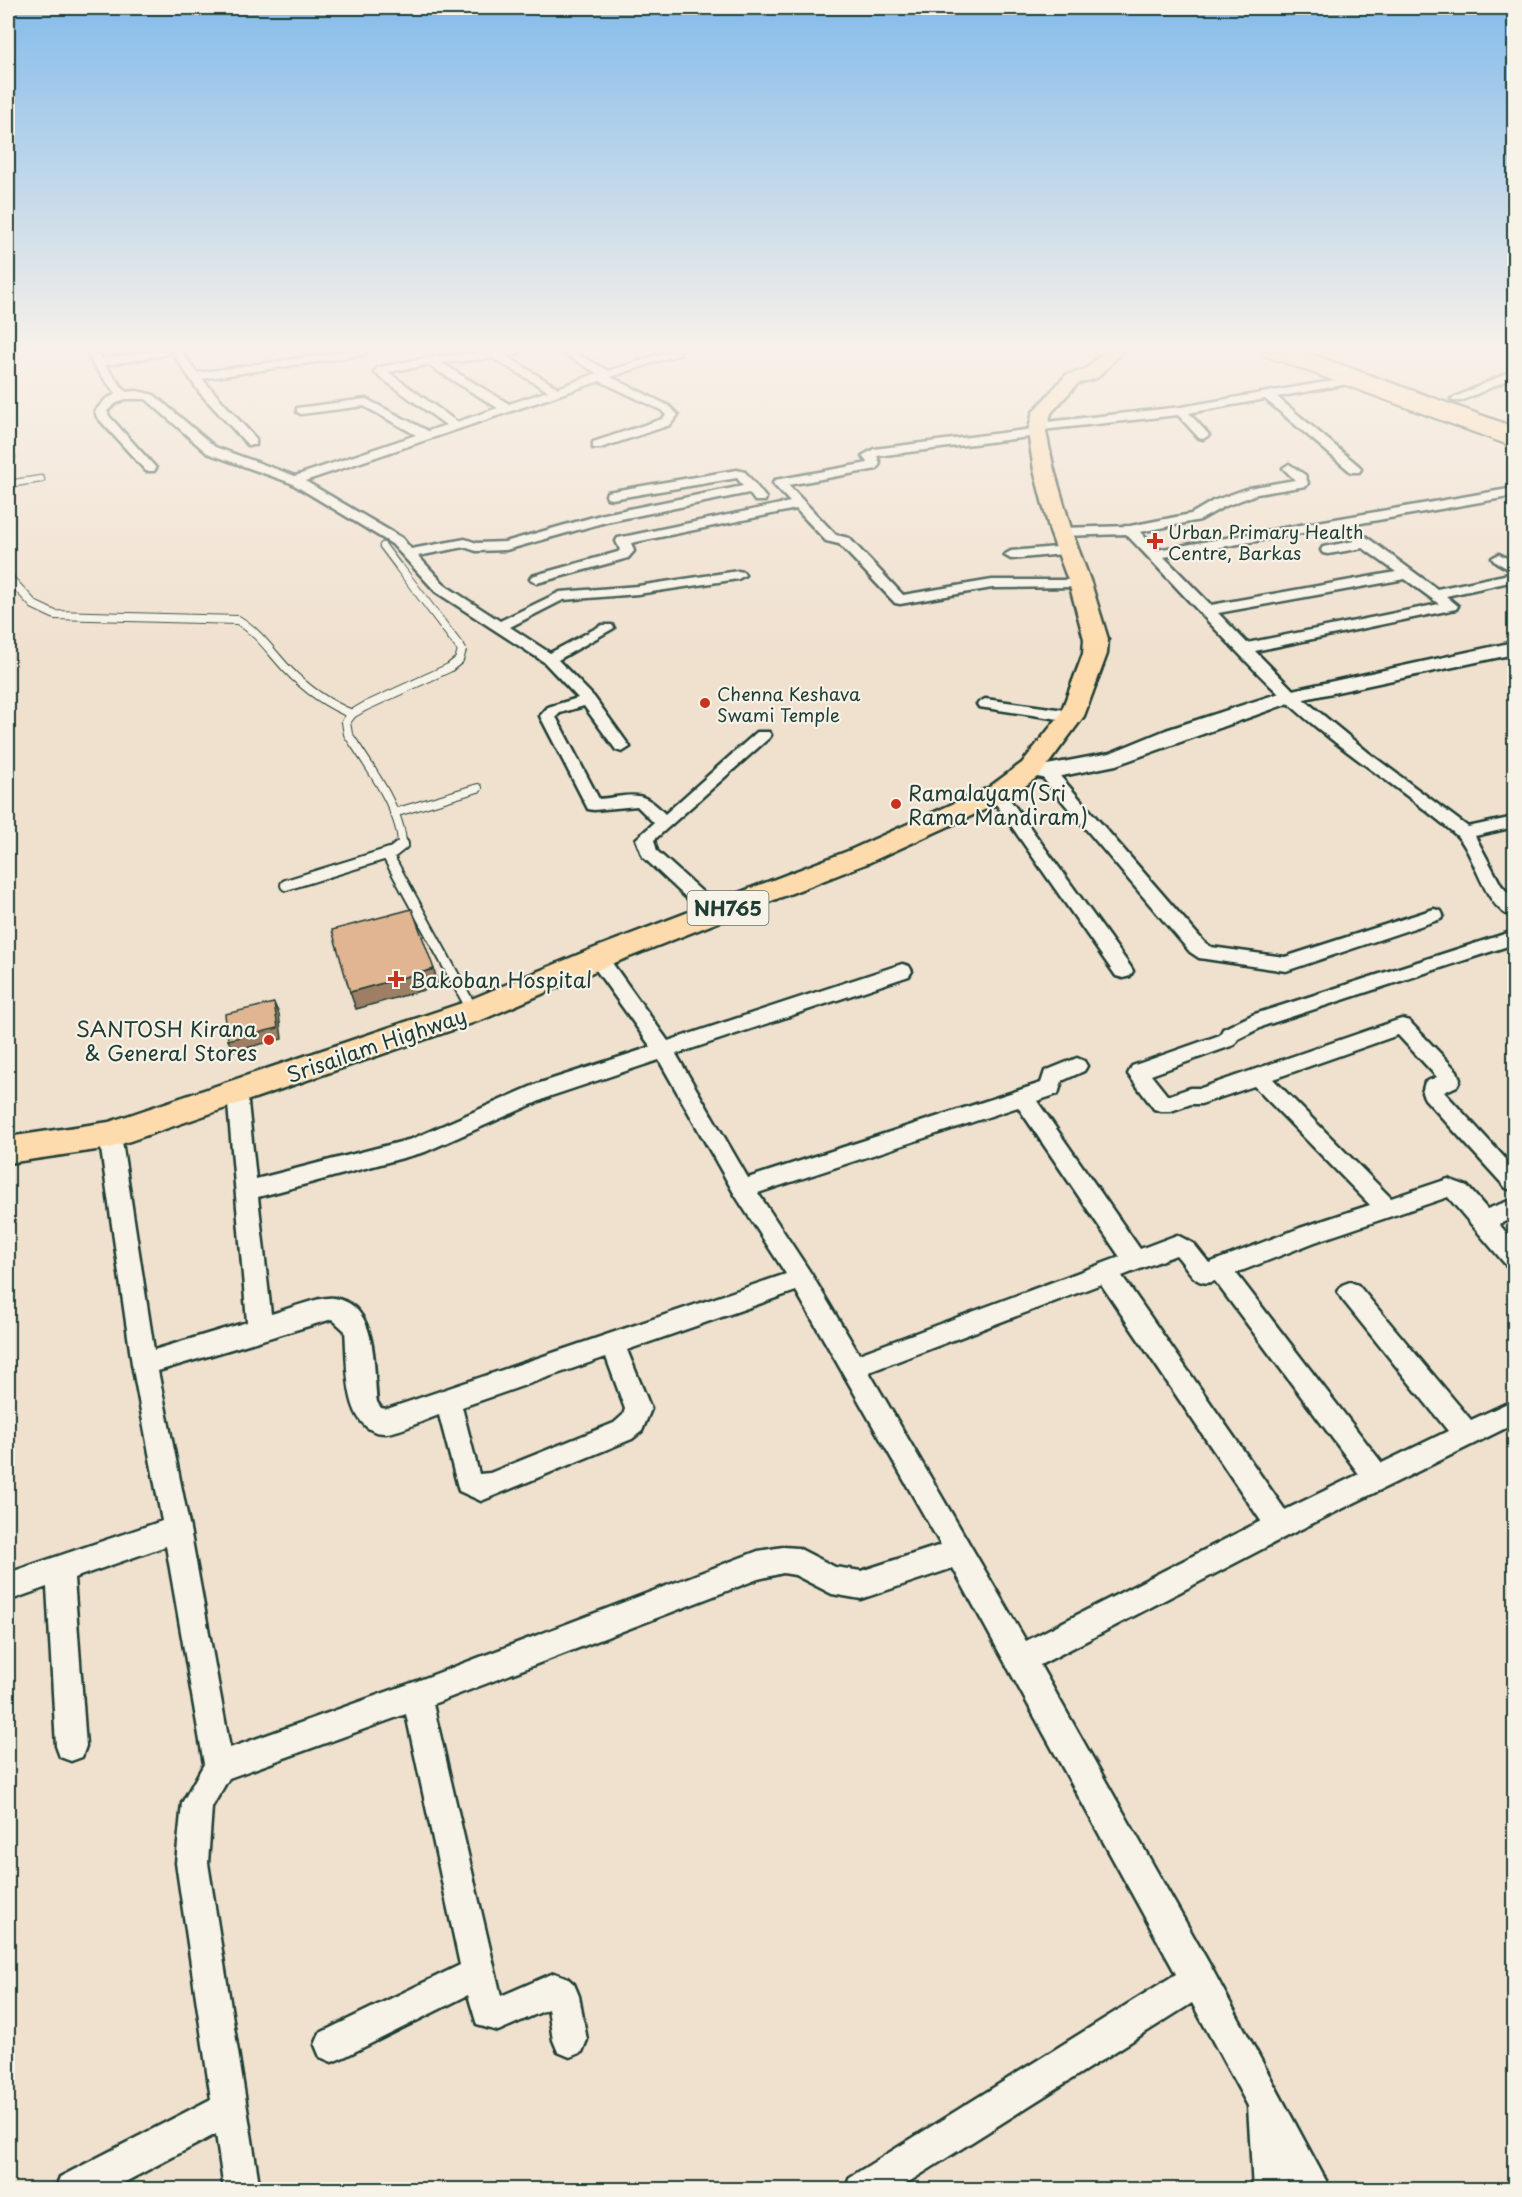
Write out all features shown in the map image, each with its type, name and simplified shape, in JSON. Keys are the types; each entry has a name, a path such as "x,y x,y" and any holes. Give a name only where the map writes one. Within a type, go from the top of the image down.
{"highway":[{"name":"Srisailam Highway","path":"8,1150 110,1135 473,1011 598,958 858,857 997,794 1039,770 1072,716 1095,654 1096,639 1044,470 1042,455"}],"main road":[{"path":"1039,770 1116,758 1174,735 1290,696 1515,648"}],"street":[{"path":"137,455 150,468"},
{"path":"224,455 295,480 397,541 441,589 549,658 588,700 622,747"},
{"path":"295,480 371,455"},
{"path":"871,455 868,456 874,463 873,466 778,483 831,538 844,541 900,600 992,584 1080,583"},
{"path":"1338,455 1355,469"},
{"path":"1011,555 1065,541 1195,517 1218,504 1254,491 1302,483 1289,468"},
{"path":"612,495 737,474 753,488 770,510"},
{"path":"410,553 465,543 476,547 506,546 604,518 753,488"},
{"path":"1155,555 1508,493 1515,503"},
{"path":"537,579 623,555 627,551 623,541 797,505"},
{"path":"1246,648 1451,606 1340,524"},
{"path":"1130,530 1290,696 1363,756 1466,833 1494,888 1515,910"},
{"path":"1328,550 1366,543"},
{"path":"1499,558 1515,568"},
{"path":"1456,572 1474,586"},
{"path":"499,627 560,596 638,590 738,574"},
{"path":"1208,610 1408,574"},
{"path":"1435,594 1515,577"},
{"path":"549,658 607,628"},
{"path":"588,700 554,710 548,716 594,805 640,800 663,823"},
{"path":"985,704 1072,716"},
{"path":"714,913 646,848 645,839 763,735"},
{"path":"1039,770 1197,947 1206,953 1286,964 1434,915"},
{"path":"997,794 1123,971"},
{"path":"1466,833 1515,822"},
{"path":"1515,937 1259,1020 1230,1034 1227,1040 1139,1071 1138,1074 1161,1103 1165,1104 1190,1095 1201,1096 1402,1026 1450,1077 1450,1080 1432,1088 1432,1093 1515,1182"},
{"path":"598,958 664,1050 743,1189 802,1279 1021,1659 1313,2190"},
{"path":"246,1191 417,1146 544,1090 902,971"},
{"path":"743,1189 1051,1088 1052,1077 1077,1065"},
{"path":"1257,1076 1388,1208"},
{"path":"237,1093 260,1328"},
{"path":"1023,1097 1135,1260"},
{"path":"110,1135 144,1364 177,1529 219,1767"},
{"path":"853,1367 1177,1245 1185,1249 1204,1274 1220,1270 1308,1235 1448,1188 1460,1192 1515,1258"},
{"path":"1483,1221 1515,1208"},
{"path":"1220,1270 1378,1478"},
{"path":"1107,1273 1280,1526"},
{"path":"144,1364 313,1312 333,1308 345,1313 357,1327 364,1402 368,1414 375,1420 387,1421 802,1279"},
{"path":"1350,1292 1467,1435"},
{"path":"448,1402 468,1482 481,1488 491,1485 623,1431 633,1423 638,1409 614,1344"},
{"path":"1021,1659 1280,1526 1515,1412"},
{"path":"8,1587 177,1529"},
{"path":"242,2190 192,1863 197,1803 219,1767 417,1696 758,1564 783,1560 798,1562 832,1580 861,1585 960,1552"},
{"path":"60,1569 71,1746"},
{"path":"417,1696 486,2006 492,2015 549,1991 559,1991 562,1996 570,2040"},
{"path":"332,2045 478,1973"},
{"path":"863,2190 1199,1979"},
{"path":"1263,2099 1272,2190"},
{"path":"73,2190 229,2108"}],"lane":[{"path":"8,484 41,479"},
{"path":"285,885 400,849 403,845 403,837 394,813 348,734 346,722 352,714 449,668 459,660 462,650 382,546"},
{"path":"8,577 33,605 42,612 55,615 238,620 249,626 289,671 316,694 332,706 352,714"},
{"path":"394,813 478,788"},
{"path":"387,854 473,1011"}],"building":[{"path":"412,909 434,969 350,992 332,930"},
{"path":"274,1003 278,1028 228,1040 225,1014"}],"place":[{"name":"Urban Primary Health Centre, Barkas","path":"1155,541"},
{"name":"Chenna Keshava Swami Temple","path":"705,703"},
{"name":"Ramalayam(Sri Rama Mandiram)","path":"896,804"},
{"name":"Bakoban Hospital","path":"396,979"},
{"name":"SANTOSH Kirana & General Stores","path":"269,1040"}]}
